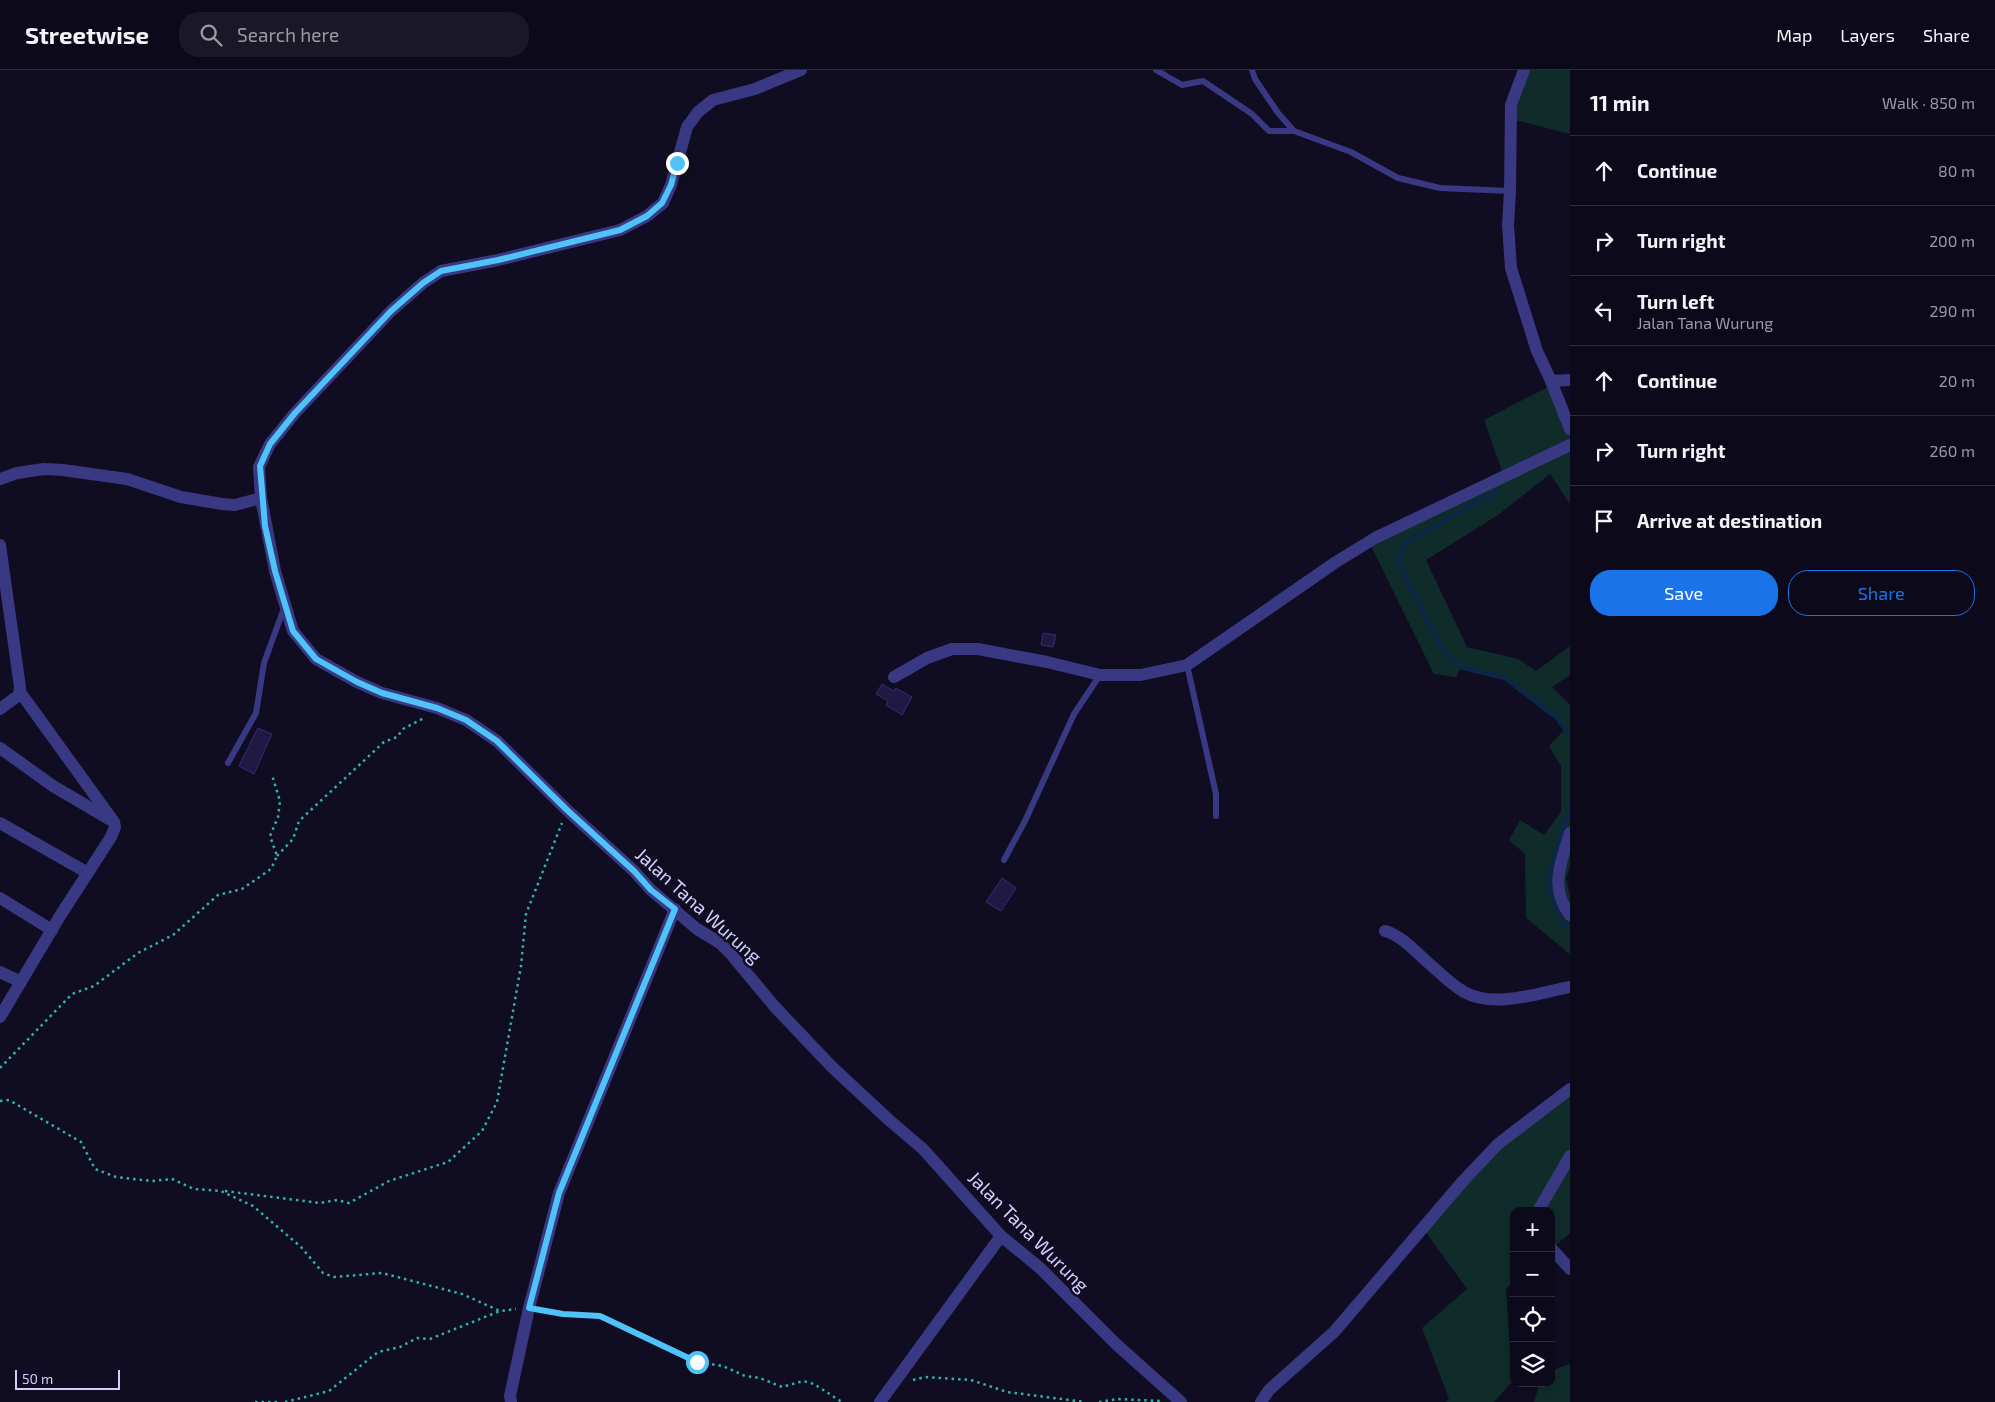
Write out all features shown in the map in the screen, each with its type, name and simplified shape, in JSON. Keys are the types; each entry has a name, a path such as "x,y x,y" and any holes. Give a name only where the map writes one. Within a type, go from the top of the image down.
{"street":[{"name":"Jalan Tana Wurung","path":"801,70 755,89 712,100 698,112 687,128 671,185 662,203 647,216 620,230 498,260 441,271 423,283 385,318 295,413 270,444 260,466 261,498 275,571 293,631 316,659 365,686 382,693 437,708 466,720 497,741 567,810 634,871 651,890 697,929 720,943 775,1007 832,1067 889,1120 924,1149 1001,1236 1040,1268 1109,1337 1181,1402"},
{"path":"1524,70 1512,105 1508,225 1511,268 1537,351 1570,428"},
{"path":"1551,381 1570,380"},
{"path":"894,677 927,658 952,649 969,649 1038,660 1100,675 1141,675 1187,665 1374,538 1570,446"},
{"path":"0,479 16,473 44,469 63,470 127,479 181,497 222,504 235,505 261,498"},
{"path":"0,545 20,692 114,822 114,832 0,1016"},
{"path":"0,709 17,697 20,692"},
{"path":"0,748 53,786 114,822"},
{"path":"0,823 88,873"},
{"path":"1570,833 1557,878 1561,899 1570,915"},
{"path":"0,898 52,930"},
{"path":"510,1402 529,1308 559,1193 675,909"},
{"path":"1385,930 1394,934 1451,982 1469,994 1507,999 1570,987"},
{"path":"0,972 21,982"},
{"path":"1261,1402 1269,1390 1334,1332 1463,1181 1498,1144 1570,1089"},
{"path":"1540,1207 1570,1156"},
{"path":"880,1402 1001,1236"},
{"path":"1555,1252 1570,1269"}],"lane":[{"path":"1156,70 1182,85 1204,80 1252,114 1269,131 1294,131 1351,152 1398,178 1440,188 1510,191"},
{"path":"1252,70 1255,78 1278,113 1294,131"},
{"path":"228,763 256,713 264,663 285,605"},
{"path":"1187,665 1216,794 1216,816"},
{"path":"1004,860 1025,821 1074,714 1100,675"}],"path":[{"path":"0,1068 72,994 94,986 138,953 173,935 218,895 242,889 271,868 276,856 293,838 299,821 384,742 397,737 403,729 417,723 437,708"},
{"path":"272,775 280,800 278,817 270,836 276,856"},
{"path":"0,1101 9,1100 81,1142 95,1170 116,1177 152,1182 172,1178 194,1189 221,1190 320,1203 337,1200 349,1203 390,1182 448,1162 482,1131 497,1102 521,966 526,914 567,810"},
{"path":"221,1190 253,1206 301,1247 323,1273 334,1277 382,1273 462,1294 500,1310"},
{"path":"285,1402 329,1391 378,1352 400,1347 417,1338 430,1338 500,1310 529,1308 563,1314 600,1316 697,1362 723,1366 745,1376 760,1378 782,1387 803,1381 814,1384 842,1402"},
{"path":"894,1385 925,1377 971,1380 1007,1392 1085,1402"},
{"path":"1099,1402 1118,1399 1162,1401"},
{"path":"255,1402 280,1402"}],"green space":[{"path":"1527,70 1570,70 1570,134 1511,119"},
{"path":"1548,387 1570,429 1570,504 1550,474 1498,515 1426,560 1467,647 1518,659 1536,671 1570,646 1570,675 1552,687 1570,705 1570,866 1566,878 1570,896 1570,954 1526,918 1525,854 1509,840 1520,820 1544,835 1561,812 1561,766 1549,746 1565,729 1558,719 1505,678 1461,667 1456,677 1434,674 1371,546 1505,479 1484,420"},
{"path":"1570,1090 1570,1233 1555,1246 1555,1207 1510,1207 1510,1286 1506,1289 1510,1384 1494,1402 1446,1402 1449,1399 1422,1328 1467,1289 1422,1227 1488,1148"},
{"path":"1570,1364 1570,1402 1534,1402 1539,1387 1555,1387 1555,1370"}],"building":[{"path":"1043,633 1056,635 1053,647 1041,645"},
{"path":"882,684 894,691 896,688 912,697 902,715 886,705 888,701 876,694"},
{"path":"258,728 272,734 254,774 239,766"},
{"path":"1002,878 1016,888 1001,911 986,902"}],"waterway":[{"path":"1498,491 1403,544 1399,564 1442,649 1460,667 1505,678 1558,719 1570,736"},
{"path":"1570,806 1548,878 1551,895 1562,923 1570,928"}],"route":[{"path":"677,163 671,185 662,203 647,216 620,230 498,260 441,271 423,283 391,311 295,413 270,444 260,466 261,498 265,526 275,571 293,631 316,659 339,673 382,693 437,708 466,720 497,741 567,810 634,871 651,890 675,909 559,1193 529,1308 563,1314 600,1316 697,1362"}]}
